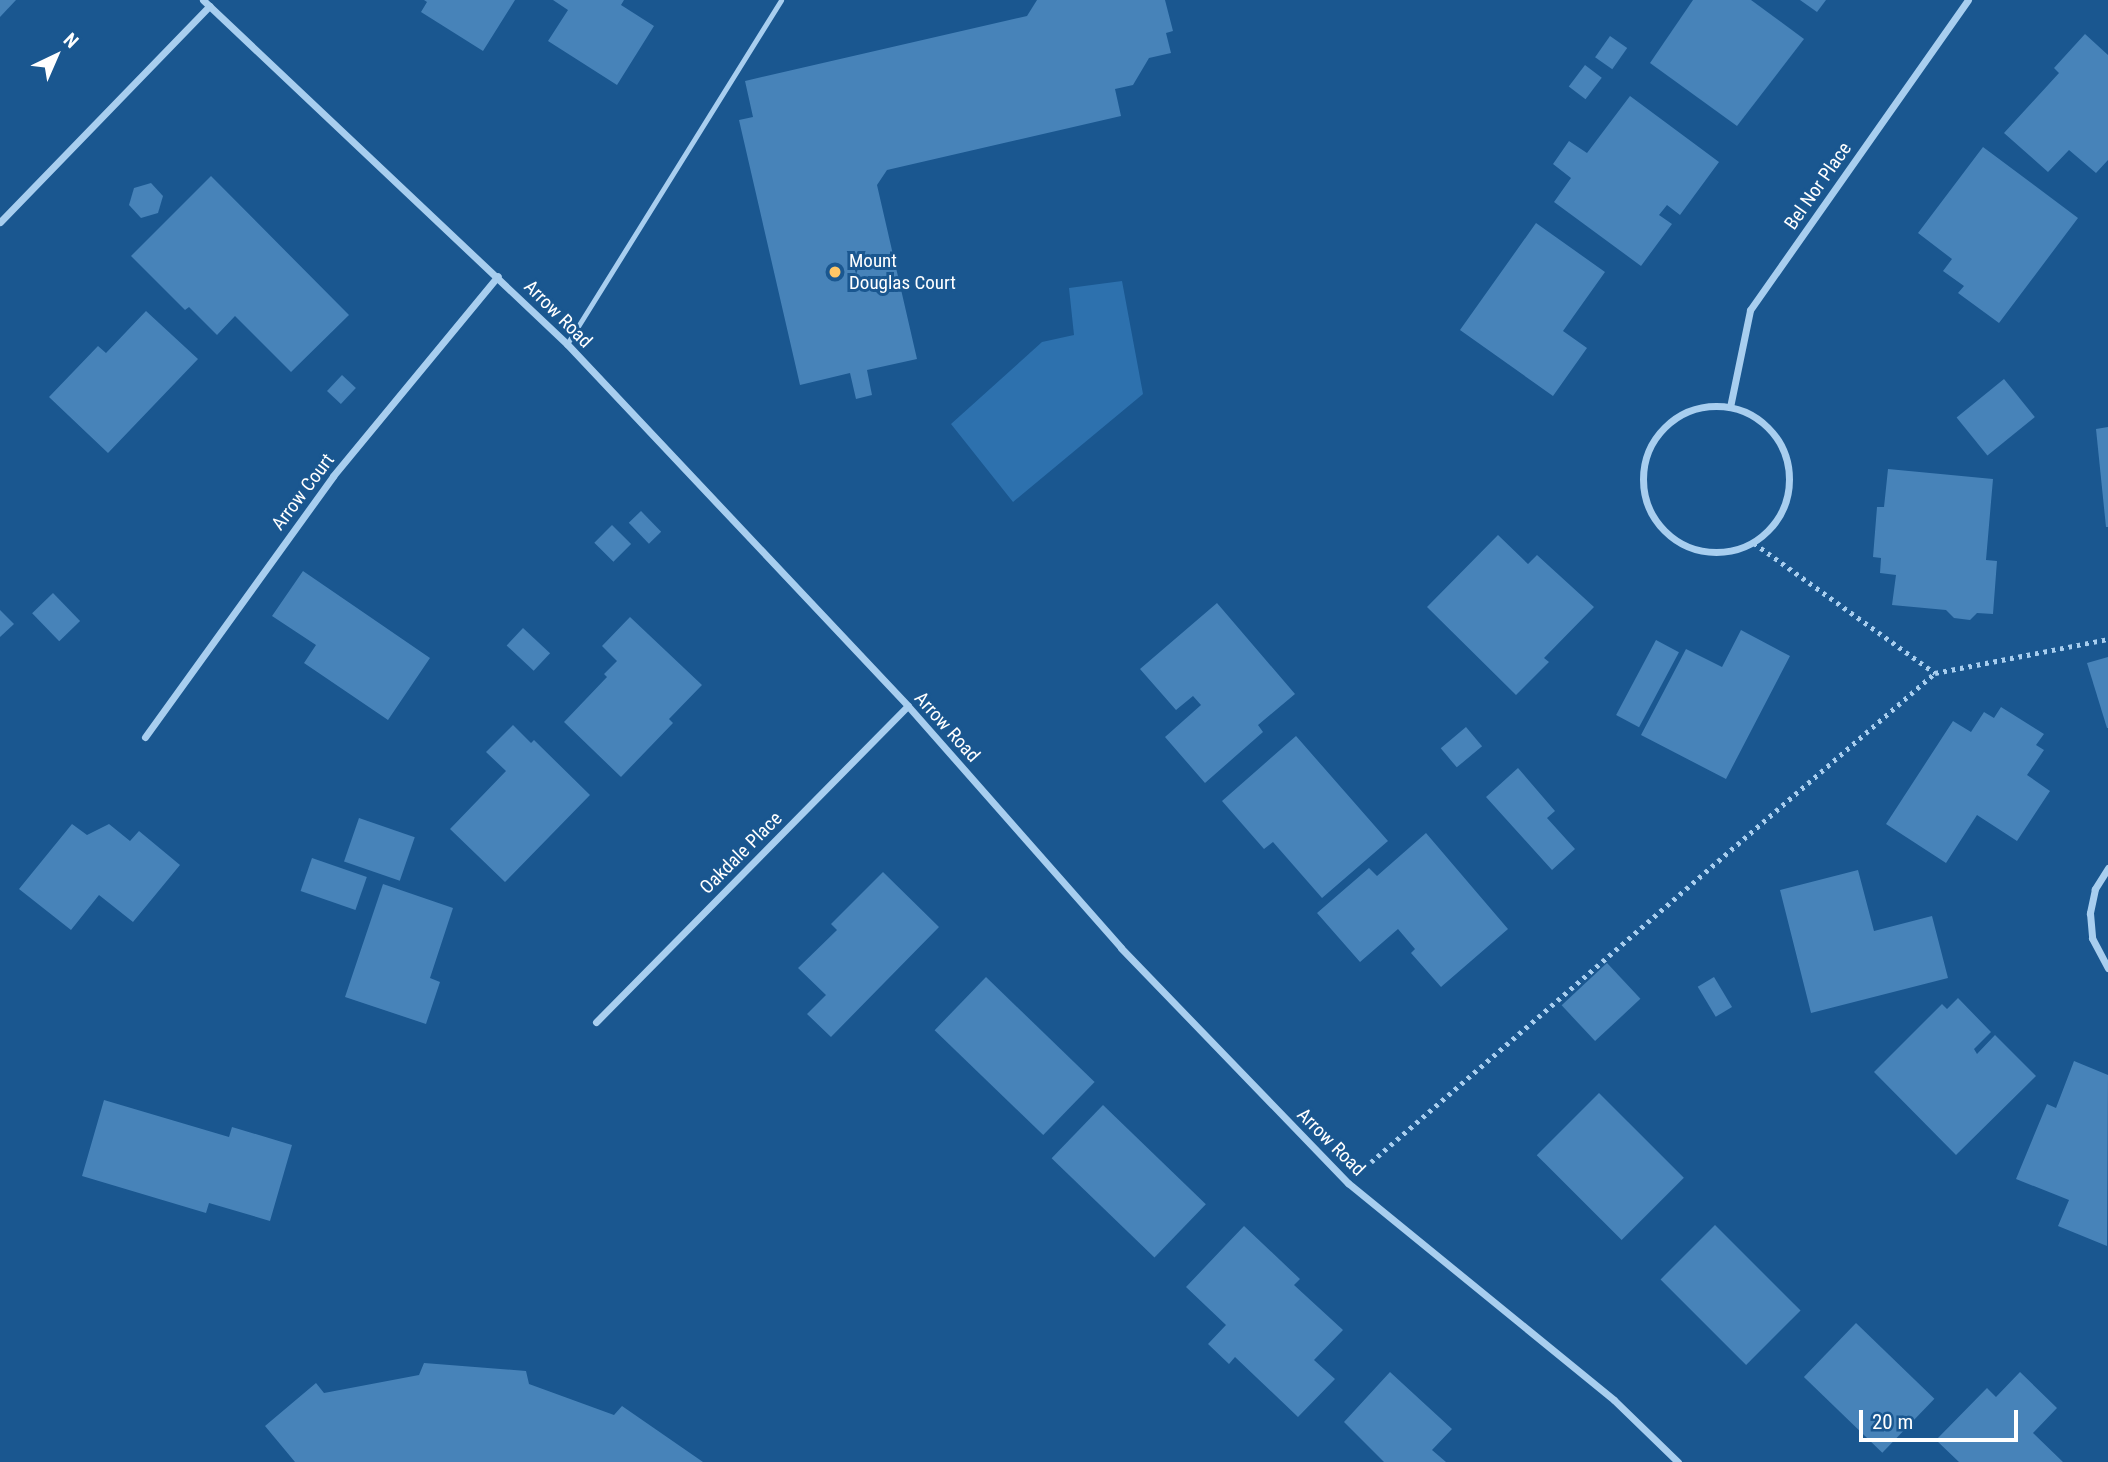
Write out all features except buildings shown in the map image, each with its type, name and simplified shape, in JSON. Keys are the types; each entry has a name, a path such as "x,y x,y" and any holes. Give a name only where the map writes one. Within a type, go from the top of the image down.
{"street":[{"name":"Bel Nor Place","path":"1730,407 1750,310 1968,0"},
{"name":"Arrow Road","path":"206,3 567,344 908,706 1121,948 1348,1183 1614,1399 1678,1462"},
{"path":"0,222 206,3"},
{"name":"Arrow Court","path":"145,737 333,476 498,276"},
{"path":"1706,406 1730,407 1754,415 1774,432 1787,454 1790,480 1786,504 1774,526 1754,543 1709,553 1686,547 1666,533 1651,514 1643,492 1643,468 1651,445 1664,427 1684,412 1706,406"},
{"name":"Oakdale Place","path":"596,1022 908,706"},
{"path":"2108,868 2095,889 2090,914 2092,938 2108,968"}],"lane":[{"path":"567,344 781,0"}],"path":[{"path":"1754,543 1935,673"},
{"path":"1348,1183 1935,673 2108,639"}],"shaded area":[{"path":"1122,281 1143,394 1013,502 951,424 1042,342 1074,335 1069,288"}],"place":[{"name":"Mount Douglas Court","path":"835,272"}]}
